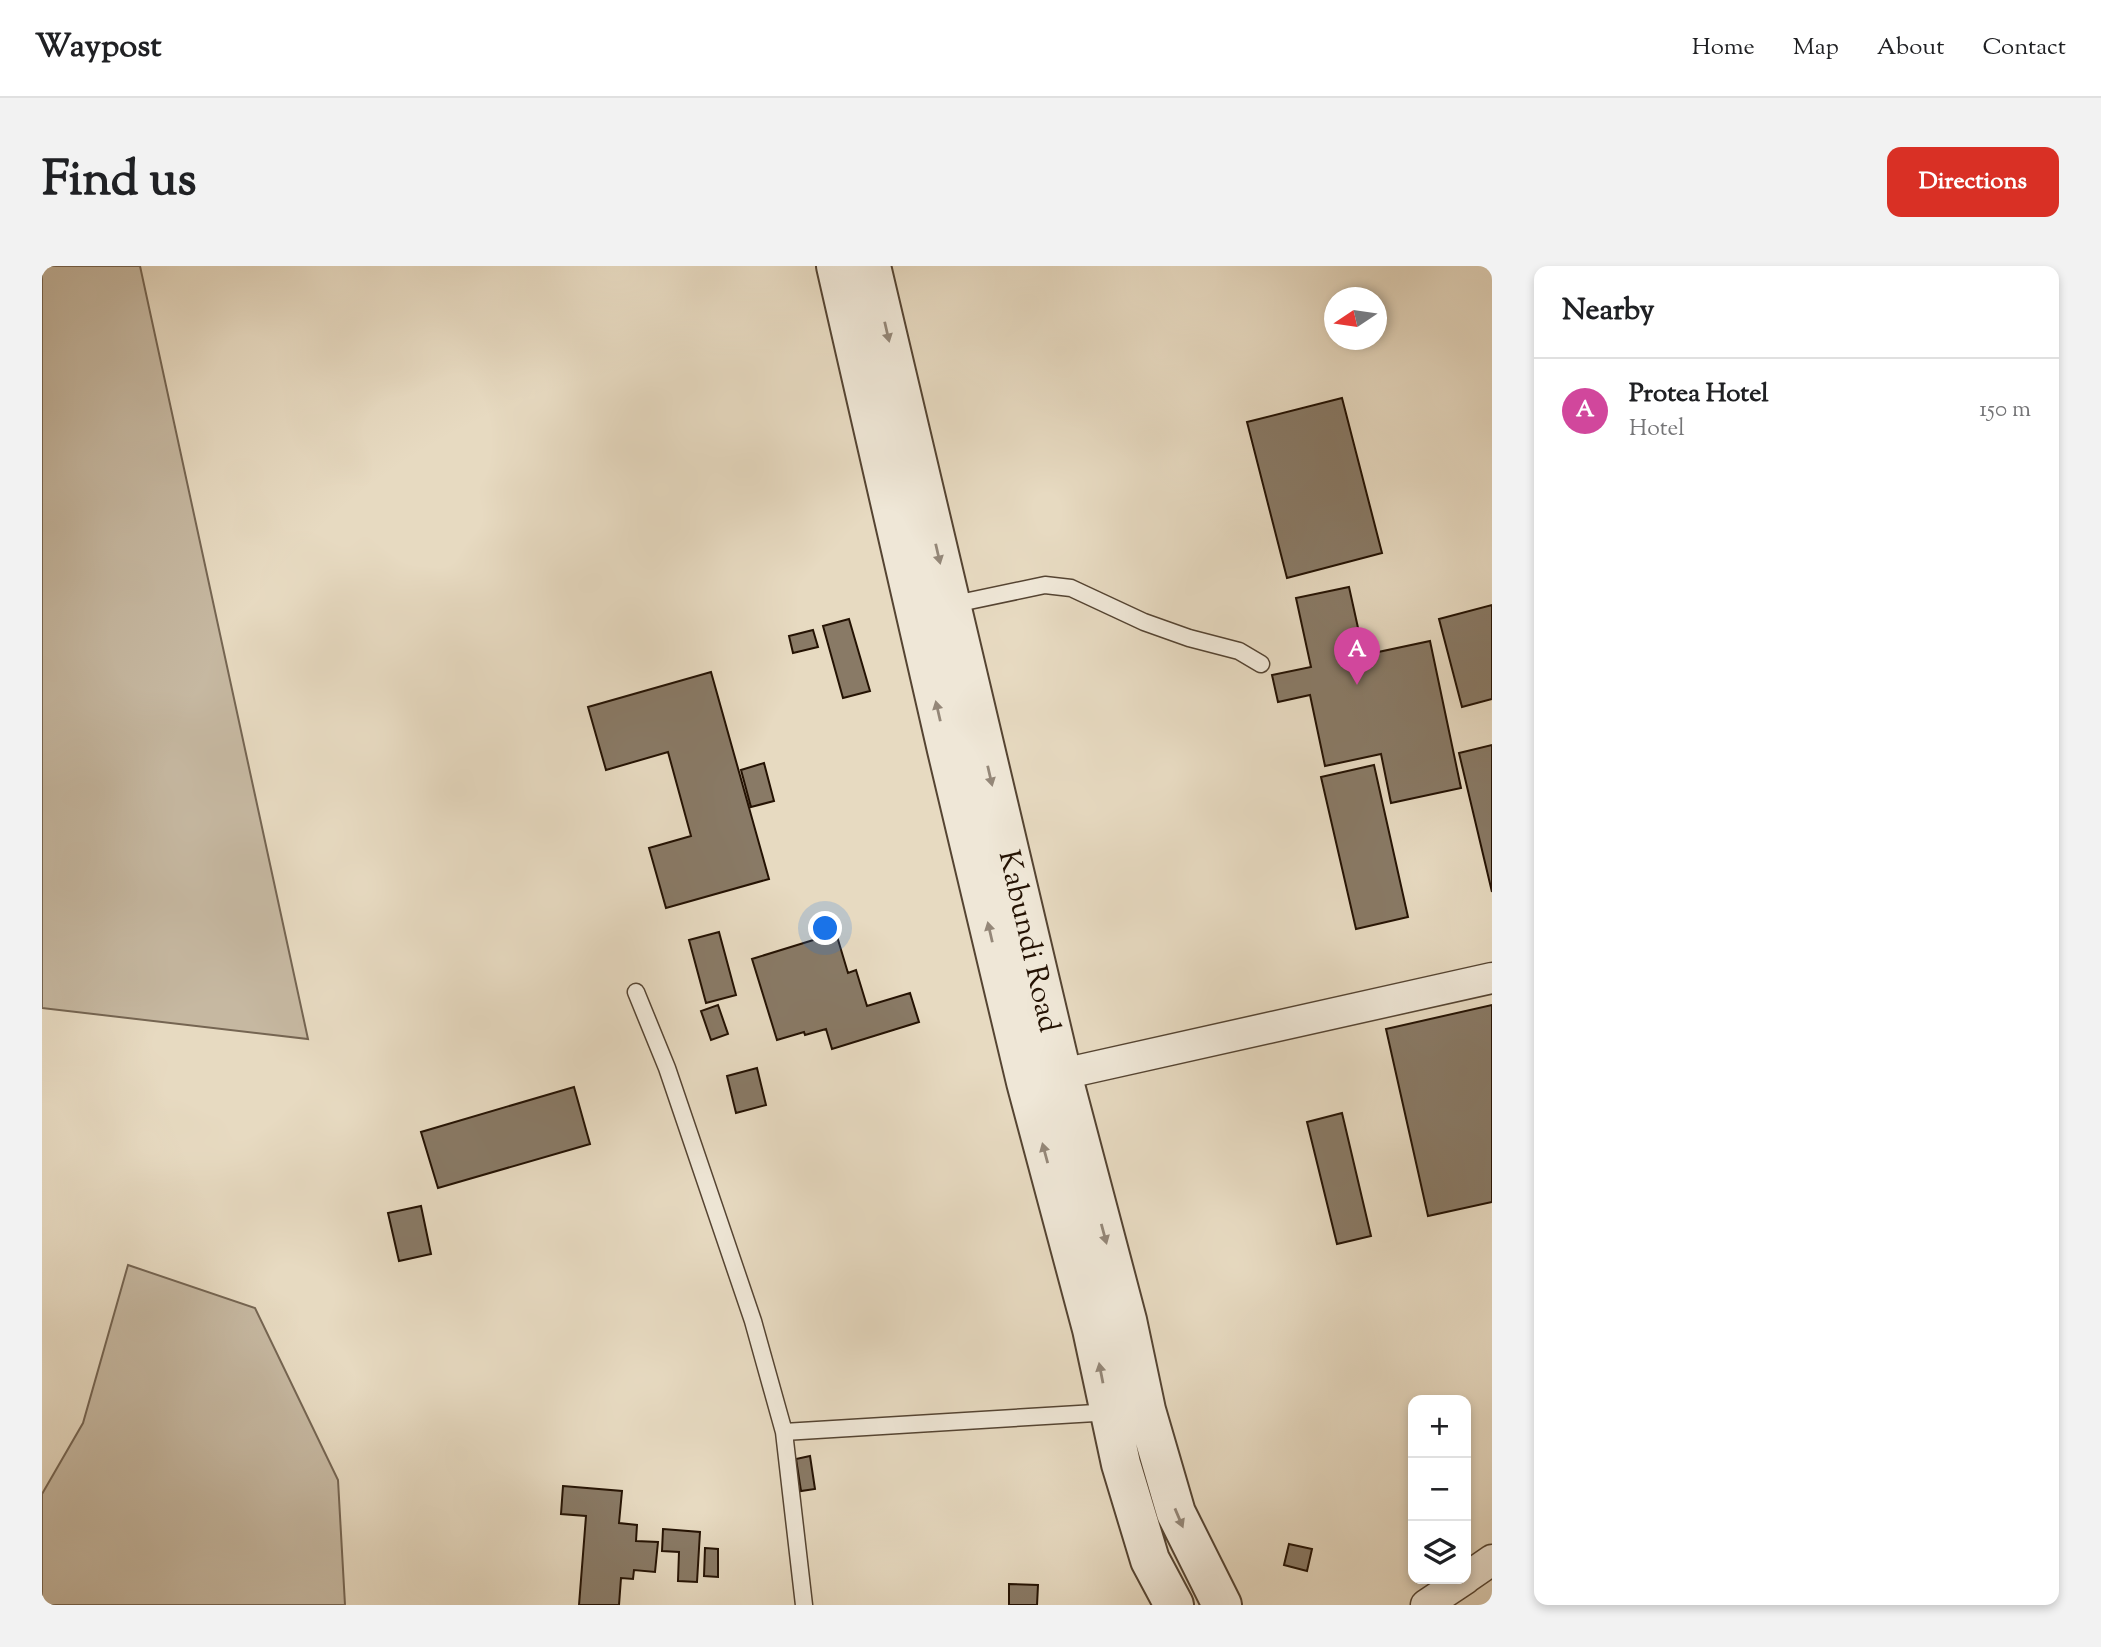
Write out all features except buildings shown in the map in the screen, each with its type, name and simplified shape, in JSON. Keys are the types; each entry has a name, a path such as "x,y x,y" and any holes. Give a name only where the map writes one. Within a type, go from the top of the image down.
{"street":[{"name":"Kabundi Road","path":"836,266 947,750 1044,1078 1127,1320 1146,1410 1176,1513 1222,1605"},
{"name":"Kabundi Road","path":"871,266 950,606 1109,1412 1121,1464 1150,1560 1174,1605"},
{"path":"1044,1078 1492,978"},
{"path":"1471,1574 1492,1560"},
{"path":"1426,1605 1456,1584"}],"lane":[{"path":"950,606 1045,585 1071,588 1144,622 1189,638 1239,651 1261,664"},
{"path":"636,992 667,1069 748,1308 784,1432 804,1605"},
{"path":"784,1432 1146,1410"}],"shaded area":[{"path":"42,266 140,266 308,1039 42,1008"},
{"path":"128,1265 255,1308 338,1480 345,1605 42,1605 42,1494 83,1423"}],"place":[{"name":"Protea Hotel","path":"1357,685"}]}
